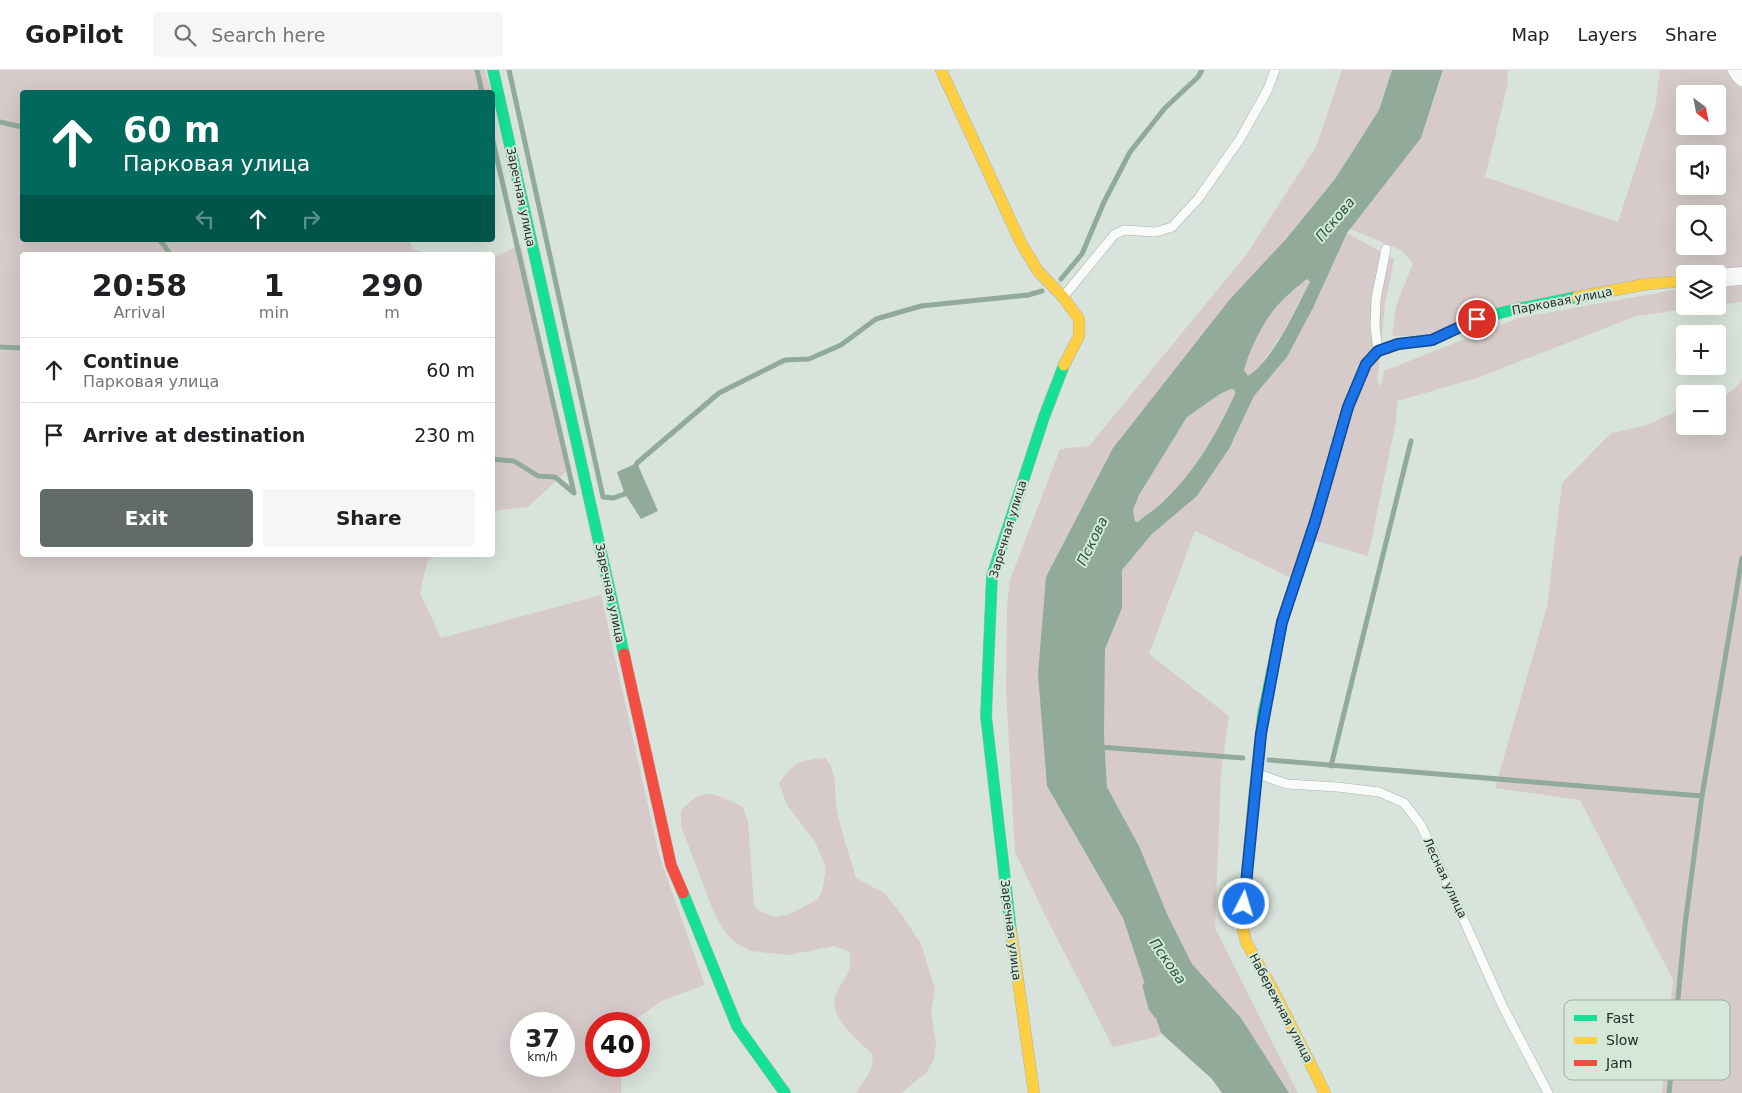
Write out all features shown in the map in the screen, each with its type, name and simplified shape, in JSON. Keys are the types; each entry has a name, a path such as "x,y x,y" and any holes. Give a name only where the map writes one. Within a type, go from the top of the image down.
{"street":[{"name":"Заречная улица","path":"493,70 671,866 737,1026 785,1093"},
{"name":"Заречная улица","path":"941,70 1021,243 1038,271 1064,297 1079,319 1079,336 1063,366 1044,417 992,576 986,716 1031,1090"},
{"path":"1737,70 1742,77"},
{"path":"1726,277 1742,276"},
{"name":"Парковая улица","path":"1378,351 1398,344 1432,340 1477,319 1512,310 1647,284 1676,282"},
{"path":"1256,773 1263,715 1282,622 1315,522 1348,407 1366,364 1378,351"},
{"name":"Набережная улица","path":"1256,773 1243,930 1252,955 1273,990 1325,1093"}],"lane":[{"path":"1064,297 1114,235 1124,230 1156,232 1172,227 1198,199 1240,139 1268,89 1275,70"},
{"path":"1378,351 1375,327 1376,299 1386,249"},
{"name":"Лесная улица","path":"1256,773 1287,784 1379,792 1404,803 1421,825 1502,1004 1548,1093"}],"shaded area":[{"path":"0,70 485,70 490,90 20,90 20,242 410,242 412,248 420,252 20,252 20,557 433,557 427,562 420,593 441,638 601,595 659,855 705,985 661,1001 646,1012 585,1012 585,1077 621,1077 621,1093 0,1093"},
{"path":"1342,70 1392,70 1379,110 1335,179 1286,239 1230,299 1113,448 1047,786 1123,918 1161,1033 1156,1037 1113,1047 1015,852 1006,691 1007,606 1010,580 1060,449 1089,446 1246,255 1316,147"},
{"path":"1444,70 1508,70 1507,87 1485,177 1618,222 1655,108 1660,70 1727,70 1741,88 1742,86 1742,269 1726,270 1726,265 1676,265 1676,275 1419,336 1392,336 1396,306 1413,263 1401,250 1350,229 1421,138"},
{"path":"1347,233 1394,259 1385,303 1377,382 1381,386 1384,371 1518,318 1676,290 1676,311 1636,316 1477,378 1397,401 1396,422 1368,556 1310,539 1297,581 1195,531 1149,654 1229,716 1221,774 1215,928 1298,1093 1289,1093 1241,1018 1192,964 1167,914 1140,848 1107,787 1104,735 1105,649 1122,608 1122,570 1152,534 1197,496 1229,449 1254,396 1287,357 1313,308"},
{"path":"521,244 568,470 528,507 498,510 495,512 495,257"},
{"path":"1307,279 1310,282 1283,332 1260,367 1248,377 1244,370 1246,362 1262,327 1278,305"},
{"path":"1742,281 1742,302 1726,304 1726,283"},
{"path":"1742,379 1742,1093 1662,1093 1663,1080 1730,1080 1730,1000 1671,1000 1673,980 1580,800 1495,788 1547,607 1562,483 1611,433 1648,425 1676,411 1676,435 1726,435 1726,394"},
{"path":"1231,389 1235,390 1235,394 1221,423 1196,464 1162,503 1138,522 1135,521 1133,510 1139,495 1187,417 1220,394"},
{"path":"825,758 834,776 839,819 856,878 884,893 899,911 921,944 935,989 931,1012 936,1043 934,1059 927,1072 901,1093 856,1093 871,1070 873,1055 846,1028 837,1015 834,1004 839,988 848,972 850,963 849,951 834,946 789,955 751,951 736,943 725,932 714,913 681,826 681,811 696,797 703,794 717,795 743,807 748,822 754,906 759,911 775,917 790,914 818,899 822,892 826,868 815,842 787,805 779,783 789,770 798,763"}],"water":[{"name":"Пскова","path":"1392,70 1443,70 1421,138 1347,233 1313,308 1287,357 1254,396 1229,449 1197,496 1152,534 1122,570 1122,608 1105,649 1104,735 1107,787 1140,848 1167,914 1192,964 1241,1018 1289,1093 1222,1093 1212,1079 1161,1033 1123,918 1047,786 1038,674 1046,577 1113,448 1230,299 1286,239 1335,179 1379,110","holes":["1307,279 1310,282 1283,333 1267,358 1248,376 1244,370 1246,362 1262,327 1278,305","1231,389 1235,390 1235,394 1221,423 1196,464 1162,503 1138,522 1135,521 1133,510 1139,495 1187,417 1220,394"]},
{"path":"637,463 658,511 641,519 625,494 617,472"}],"waterway":[{"path":"477,70 482,90"},
{"path":"509,70 603,497 613,498 625,494 627,488"},
{"path":"1061,279 1082,254 1104,202 1130,152 1165,108 1198,77 1202,70"},
{"path":"0,122 20,127"},
{"path":"495,150 574,493"},
{"path":"161,242 169,252"},
{"path":"635,469 637,463 719,393 785,360 809,359 841,345 876,319 921,306 1028,295 1042,291"},
{"path":"0,347 20,348"},
{"path":"1331,766 1411,441"},
{"path":"495,459 514,461 538,476 555,477 574,493"},
{"path":"1702,796 1742,558"},
{"path":"1099,747 1243,758"},
{"path":"1269,760 1702,796 1685,925 1678,1000"},
{"path":"1145,986 1151,1008 1156,1015"},
{"path":"1669,1093 1670,1080"}],"traffic: fast":[{"path":"493,70 624,654"},
{"path":"1253,807 1263,715 1282,622 1315,522 1348,407 1366,364 1378,351 1398,344 1432,340 1477,319 1577,297"},
{"path":"1011,931 986,716 992,576 1044,417 1064,365"},
{"path":"683,893 737,1026 785,1093"}],"traffic: slow":[{"path":"941,70 1021,243 1038,271 1063,297 1079,319 1079,336 1064,365"},
{"path":"1577,297 1647,284 1676,282"},
{"path":"1253,807 1244,904 1243,930 1246,942 1273,990 1325,1093"},
{"path":"1011,931 1034,1093"}],"traffic: jam":[{"path":"624,654 671,865 683,893"}],"route":[{"path":"1244,904 1263,715 1282,622 1315,522 1348,407 1366,364 1378,351 1398,344 1432,340 1477,319"}]}
